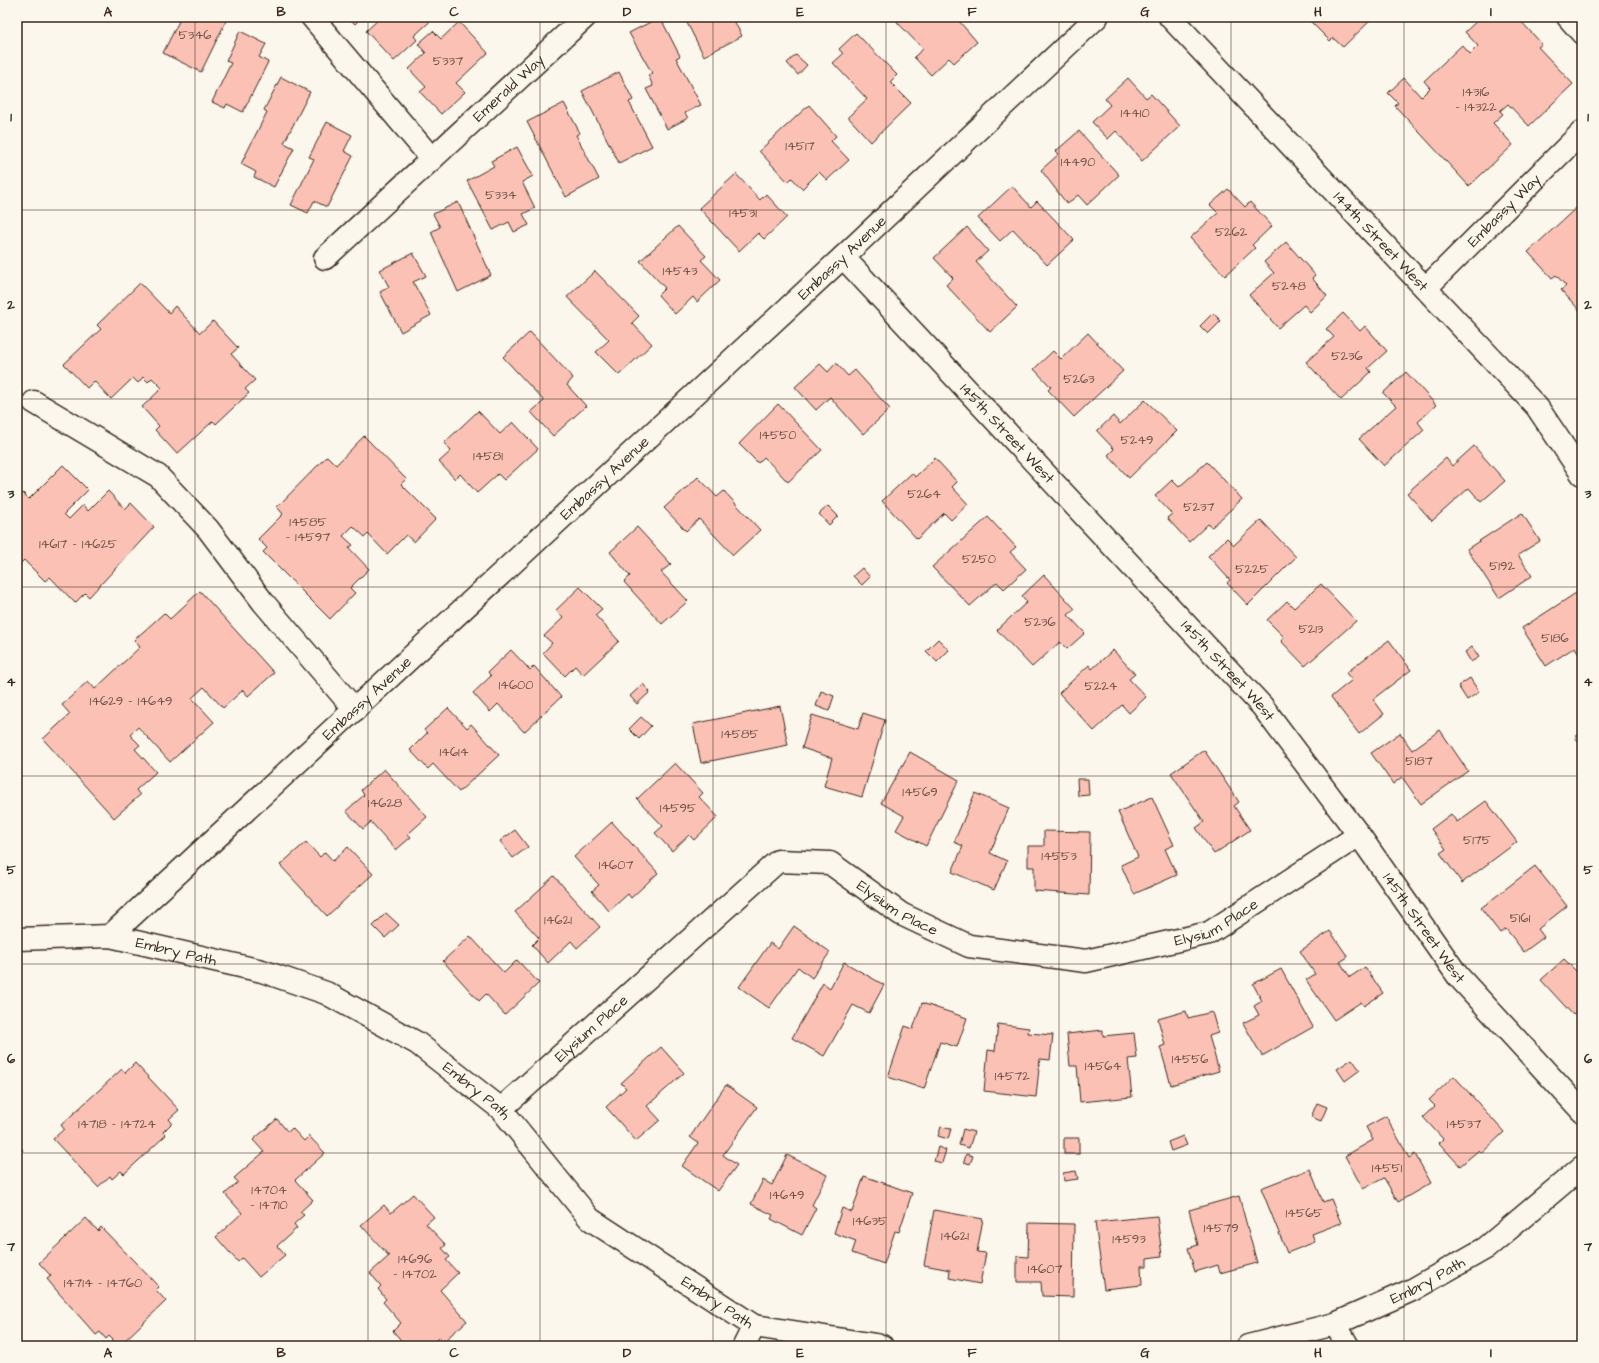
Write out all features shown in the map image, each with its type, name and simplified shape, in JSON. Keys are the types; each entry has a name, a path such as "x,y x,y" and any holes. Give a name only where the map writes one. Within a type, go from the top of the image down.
{"street":[{"path":"312,17 432,159"},
{"name":"Emerald Way","path":"325,258 585,17"},
{"name":"Embassy Avenue","path":"110,936 844,256 1097,17"},
{"name":"144th Street West","path":"1170,17 1537,407 1582,474"},
{"path":"1568,17 1582,33"},
{"name":"Embassy Way","path":"1426,288 1582,132"},
{"name":"145th Street West","path":"844,256 1262,706 1359,835 1458,976 1582,1111"},
{"path":"34,402 158,476 208,529 263,602 355,710"},
{"name":"Elysium Place","path":"501,1109 778,861 830,863 901,914 969,946 1086,961 1209,933 1359,835"},
{"name":"Embry Path","path":"17,938 110,936 262,971 326,993 417,1043 501,1109 590,1219 754,1326 882,1346"},
{"name":"Embry Path","path":"1248,1346 1335,1324 1412,1290 1486,1248 1582,1167"},
{"path":"1335,1324 1348,1346"},
{"path":"744,1346 754,1326"}],"building":[{"path":"121,17 136,17 133,23"},
{"path":"181,17 228,17 201,72 163,53"},
{"path":"348,17 362,17 355,24"},
{"path":"381,17 435,17 414,36 417,40 394,61 366,31"},
{"path":"660,17 680,56 676,58 701,105 685,113 688,118 667,129 646,89 653,86 648,75 652,73 629,33"},
{"path":"684,17 732,17 742,36 704,56"},
{"path":"902,17 960,17 962,19 959,21 977,42 954,63 949,58 931,75 914,57 923,49 897,22"},
{"path":"1306,17 1374,17 1343,47 1333,38 1330,41"},
{"path":"1481,17 1517,17 1542,44 1538,47 1573,84 1529,126 1508,104 1500,111 1503,114 1493,123 1513,145 1469,186 1395,106 1398,103 1388,93 1404,78 1421,97 1430,88 1424,81 1462,45 1470,54 1478,46 1465,32"},
{"path":"459,22 488,53 456,83 465,92 441,114 420,92 426,87 409,69 426,53 418,44 433,31 441,39"},
{"path":"240,31 266,44 259,57 268,62 243,112 227,104 225,108 212,102 231,63 226,61"},
{"path":"856,33 897,75 890,82 911,103 871,142 848,117 867,99 833,63 843,54 839,49"},
{"path":"796,55 807,65 798,75 787,63"},
{"path":"619,72 633,100 629,102 652,146 619,163 582,91"},
{"path":"281,77 310,92 284,143 294,148 274,187 254,177 256,172 241,164 267,112 264,110"},
{"path":"1128,78 1146,98 1151,94 1180,126 1142,161 1116,131 1108,139 1092,122 1110,105 1105,99"},
{"path":"564,103 580,133 576,135 599,179 566,197 527,122"},
{"path":"809,105 836,136 831,141 849,160 827,180 819,172 802,189 792,178 788,182 759,151"},
{"path":"327,122 352,135 344,151 353,156 327,207 314,201 308,213 291,205 314,159 309,157"},
{"path":"1079,131 1119,175 1087,205 1078,195 1067,204 1041,170 1059,154 1056,151"},
{"path":"517,147 533,176 522,182 535,208 523,214 529,225 514,232 509,222 493,230 467,181 494,166 491,161"},
{"path":"736,174 760,200 766,194 787,217 764,239 758,233 739,251 699,208"},
{"path":"1012,186 1031,207 1037,201 1074,240 1047,265 1013,229 1000,241 978,218"},
{"path":"1228,189 1245,207 1250,202 1272,226 1252,245 1255,248 1225,276 1190,238 1218,213 1210,205"},
{"path":"458,202 491,275 458,292 431,232 440,227 433,214"},
{"path":"1576,208 1582,215 1582,313 1561,290 1566,286 1556,275 1552,278 1528,252"},
{"path":"678,226 706,256 701,260 720,280 697,302 693,297 675,314 658,295 665,288 640,261"},
{"path":"967,227 988,251 976,262 1017,307 990,332 946,285 953,278 934,258"},
{"path":"1286,242 1315,275 1312,278 1327,296 1310,312 1304,305 1278,328 1249,295 1274,273 1264,262"},
{"path":"413,253 426,276 413,282 431,315 401,332 380,292 389,287 380,270"},
{"path":"595,271 639,316 632,323 652,344 619,375 596,352 609,340 567,297"},
{"path":"140,283 169,313 175,306 200,333 213,321 238,348 231,354 255,380 245,389 249,393 216,424 213,421 177,454 155,430 159,426 142,407 162,388 152,378 148,382 143,377 138,383 133,378 111,399 94,381 87,388 64,364 101,329 97,325"},
{"path":"1213,313 1221,321 1208,334 1200,326"},
{"path":"1343,313 1360,331 1365,326 1387,351 1368,368 1371,372 1341,400 1306,362 1334,337 1326,329"},
{"path":"530,332 573,378 567,385 586,406 553,436 531,412 544,401 503,357"},
{"path":"1088,333 1123,371 1074,417 1048,390 1051,387 1034,369 1053,351 1061,359"},
{"path":"836,363 848,376 855,370 890,409 863,434 830,397 816,410 795,387 820,364 828,372"},
{"path":"1406,372 1436,405 1418,422 1424,430 1384,466 1359,439 1396,406 1383,393"},
{"path":"1145,400 1177,431 1129,478 1108,455 1114,449 1097,431 1113,416 1120,424"},
{"path":"778,404 822,450 788,482 764,457 758,463 739,444"},
{"path":"478,411 500,434 513,422 538,449 504,480 498,474 477,493 460,474 455,479 439,462 451,451 444,443"},
{"path":"364,436 406,479 401,484 436,519 414,542 406,535 387,554 368,534 365,537 353,526 343,536 353,545 349,548 369,569 350,588 355,593 330,619 263,552 267,548 258,539 283,514 277,507 327,456 336,465"},
{"path":"1474,446 1505,481 1481,502 1469,488 1432,521 1407,493 1446,458 1452,466"},
{"path":"935,458 957,482 952,487 968,504 951,520 944,513 917,539 882,501 912,473 915,477"},
{"path":"1207,462 1242,499 1212,527 1208,524 1189,542 1167,518 1172,514 1155,496 1172,480 1179,487"},
{"path":"63,465 88,490 64,514 69,519 83,505 88,511 108,491 125,509 131,503 154,527 89,597 85,593 75,603 50,577 45,581 24,560 17,567 17,499 23,493 29,499"},
{"path":"698,477 717,497 724,491 760,530 733,555 699,519 686,531 664,508"},
{"path":"828,506 838,516 829,525 819,514"},
{"path":"1522,513 1540,541 1518,555 1532,576 1499,598 1467,549"},
{"path":"988,517 1016,547 1010,552 1026,569 1004,589 997,582 970,606 932,567"},
{"path":"1261,520 1296,557 1248,605 1227,583 1230,580 1208,556 1227,538 1234,545"},
{"path":"637,527 671,564 661,572 688,601 662,624 624,582 630,576 610,552"},
{"path":"862,568 870,577 862,585 853,576"},
{"path":"1044,575 1075,609 1068,615 1085,633 1067,649 1060,642 1032,667 997,630 1027,602 1022,596"},
{"path":"1321,584 1356,621 1305,666 1281,641 1284,637 1267,620 1287,601 1294,608"},
{"path":"580,587 602,609 595,615 619,641 583,675 575,666 565,676 543,653 552,643 544,636 563,618 556,610"},
{"path":"200,591 274,673 248,696 243,690 223,708 204,687 192,698 214,722 170,762 138,727 130,735 140,745 135,749 156,772 136,790 140,795 114,818 43,739 70,714 62,705 88,681 95,689 140,647 134,640 164,613 170,619"},
{"path":"1576,593 1582,603 1582,654 1580,656 1575,647 1546,666 1522,628"},
{"path":"938,639 949,650 937,662 926,651"},
{"path":"1389,640 1411,670 1373,699 1384,714 1359,734 1331,697 1352,680 1346,673"},
{"path":"1472,647 1479,657 1471,662 1465,652"},
{"path":"511,650 530,670 534,666 561,697 524,732 498,704 490,712 473,693 491,676 488,672"},
{"path":"1113,650 1135,674 1129,679 1146,697 1129,713 1122,705 1094,731 1059,693 1089,665 1092,669"},
{"path":"1470,678 1479,692 1467,700 1458,686"},
{"path":"643,684 650,692 637,704 630,696"},
{"path":"821,691 834,696 829,711 816,706"},
{"path":"780,706 788,745 701,763 693,724"},
{"path":"448,708 467,728 471,724 499,755 459,792 433,764 428,769 410,750 427,733 424,730"},
{"path":"863,713 885,720 862,797 824,786 832,758 802,748 812,715 858,729"},
{"path":"641,717 651,726 639,739 629,729"},
{"path":"1440,730 1468,771 1421,804 1402,777 1393,784 1371,753 1400,733 1412,750"},
{"path":"1582,732 1582,746 1575,737"},
{"path":"1204,750 1239,802 1234,806 1250,830 1214,854 1196,828 1204,822 1171,773"},
{"path":"910,752 959,780 926,846 896,830 904,816 881,803"},
{"path":"675,763 703,793 699,797 718,817 694,840 689,835 672,851 655,833 663,826 637,799"},
{"path":"384,769 427,817 408,834 411,837 396,850 371,822 363,829 346,811 364,795 361,790"},
{"path":"1077,779 1088,779 1089,795 1078,796"},
{"path":"975,793 1009,808 990,853 1007,861 994,890 952,872 963,846 954,842"},
{"path":"1152,797 1174,845 1165,849 1177,875 1134,894 1121,865 1138,857 1118,812"},
{"path":"1486,801 1517,842 1462,883 1440,853 1446,849 1431,829 1451,814 1457,822"},
{"path":"612,822 658,873 631,898 628,894 609,911 592,891 599,885 574,857"},
{"path":"515,830 528,847 513,858 500,841"},
{"path":"1044,831 1090,832 1089,895 1034,891 1034,867 1028,867 1028,846 1044,846"},
{"path":"306,842 320,857 325,852 333,861 348,847 373,874 327,916 280,865"},
{"path":"1535,866 1567,906 1538,929 1544,937 1524,952 1506,929 1500,933 1481,908"},
{"path":"554,876 600,927 577,948 571,941 548,963 532,945 539,938 515,912"},
{"path":"386,913 399,925 385,938 373,926"},
{"path":"794,926 830,952 812,978 798,967 769,1008 739,987 770,943 778,949"},
{"path":"1330,931 1348,957 1340,962 1350,977 1365,967 1383,993 1364,1006 1361,1002 1334,1020 1306,980 1315,974 1300,951"},
{"path":"470,936 504,973 517,960 539,983 505,1015 486,994 479,1001 443,961"},
{"path":"1564,959 1577,972 1582,967 1582,1006 1573,1015 1541,980"},
{"path":"844,962 884,985 869,1013 853,1005 824,1056 792,1038 823,983 830,988"},
{"path":"1281,969 1313,1027 1262,1056 1243,1023 1259,1015 1254,1006 1262,1001 1253,984"},
{"path":"922,1003 967,1018 957,1047 940,1042 924,1089 888,1077 905,1026 913,1029"},
{"path":"1186,1011 1188,1018 1212,1012 1218,1033 1209,1036 1219,1071 1171,1085 1160,1047 1165,1045 1158,1019"},
{"path":"998,1024 1029,1028 1028,1033 1053,1035 1050,1060 1040,1059 1036,1097 984,1091 988,1050 995,1051"},
{"path":"1103,1030 1103,1036 1134,1033 1137,1058 1128,1059 1132,1097 1080,1102 1077,1066 1070,1066 1067,1034"},
{"path":"661,1047 684,1073 647,1106 660,1120 636,1141 606,1107 626,1088 621,1083"},
{"path":"1352,1059 1360,1070 1345,1081 1337,1069"},
{"path":"135,1063 179,1110 169,1119 172,1123 163,1132 166,1135 124,1174 121,1171 112,1179 110,1176 98,1187 53,1139 64,1129 61,1125 122,1069 125,1073"},
{"path":"1454,1076 1504,1132 1482,1153 1479,1150 1460,1166 1439,1143 1443,1139 1423,1117 1435,1106 1429,1100"},
{"path":"726,1085 757,1107 723,1155 737,1165 718,1191 682,1166 698,1143 690,1137"},
{"path":"1317,1103 1327,1107 1321,1121 1311,1117"},
{"path":"1386,1116 1409,1158 1415,1154 1431,1183 1398,1202 1384,1178 1363,1189 1345,1156 1373,1140 1366,1127"},
{"path":"277,1119 288,1132 292,1128 304,1141 309,1136 325,1153 295,1180 313,1200 300,1212 304,1215 294,1224 297,1228 277,1246 285,1255 259,1277 242,1258 238,1262 216,1237 242,1213 225,1194 238,1182 234,1178 264,1152 253,1140"},
{"path":"941,1127 951,1129 948,1139 938,1136"},
{"path":"963,1129 974,1132 969,1148 959,1145"},
{"path":"1183,1136 1187,1145 1171,1151 1168,1142"},
{"path":"1064,1138 1079,1138 1079,1154 1064,1154"},
{"path":"17,1144 23,1150 17,1156"},
{"path":"938,1147 946,1150 942,1163 934,1161"},
{"path":"966,1154 973,1156 970,1164 964,1162"},
{"path":"787,1155 827,1175 812,1205 816,1208 802,1235 771,1219 773,1215 751,1204 763,1180 772,1185"},
{"path":"1310,1169 1323,1202 1331,1199 1341,1223 1312,1234 1315,1242 1287,1253 1261,1188"},
{"path":"1076,1171 1078,1179 1064,1181 1063,1173"},
{"path":"864,1176 912,1193 899,1232 895,1231 884,1264 852,1253 856,1241 834,1233 842,1208 852,1212"},
{"path":"413,1194 434,1217 426,1224 446,1245 442,1248 450,1257 446,1260 458,1273 440,1290 467,1321 444,1341 440,1337 430,1346 427,1343 423,1346 406,1346 393,1331 401,1323 383,1302 386,1299 378,1289 381,1286 370,1273 389,1256 361,1225 384,1205 391,1213"},
{"path":"1239,1196 1257,1263 1220,1273 1218,1265 1195,1272 1188,1248 1198,1245 1189,1210"},
{"path":"934,1210 983,1219 977,1252 986,1253 980,1284 949,1278 950,1270 924,1265"},
{"path":"1157,1216 1162,1256 1147,1258 1147,1266 1141,1266 1142,1285 1104,1289 1095,1222"},
{"path":"86,1218 98,1231 101,1227 159,1287 156,1290 166,1301 119,1346 109,1336 106,1339 100,1332 96,1335 47,1279 51,1276 39,1263"},
{"path":"1029,1223 1074,1224 1073,1297 1042,1296 1041,1282 1017,1282 1017,1256 1028,1257"}]}
